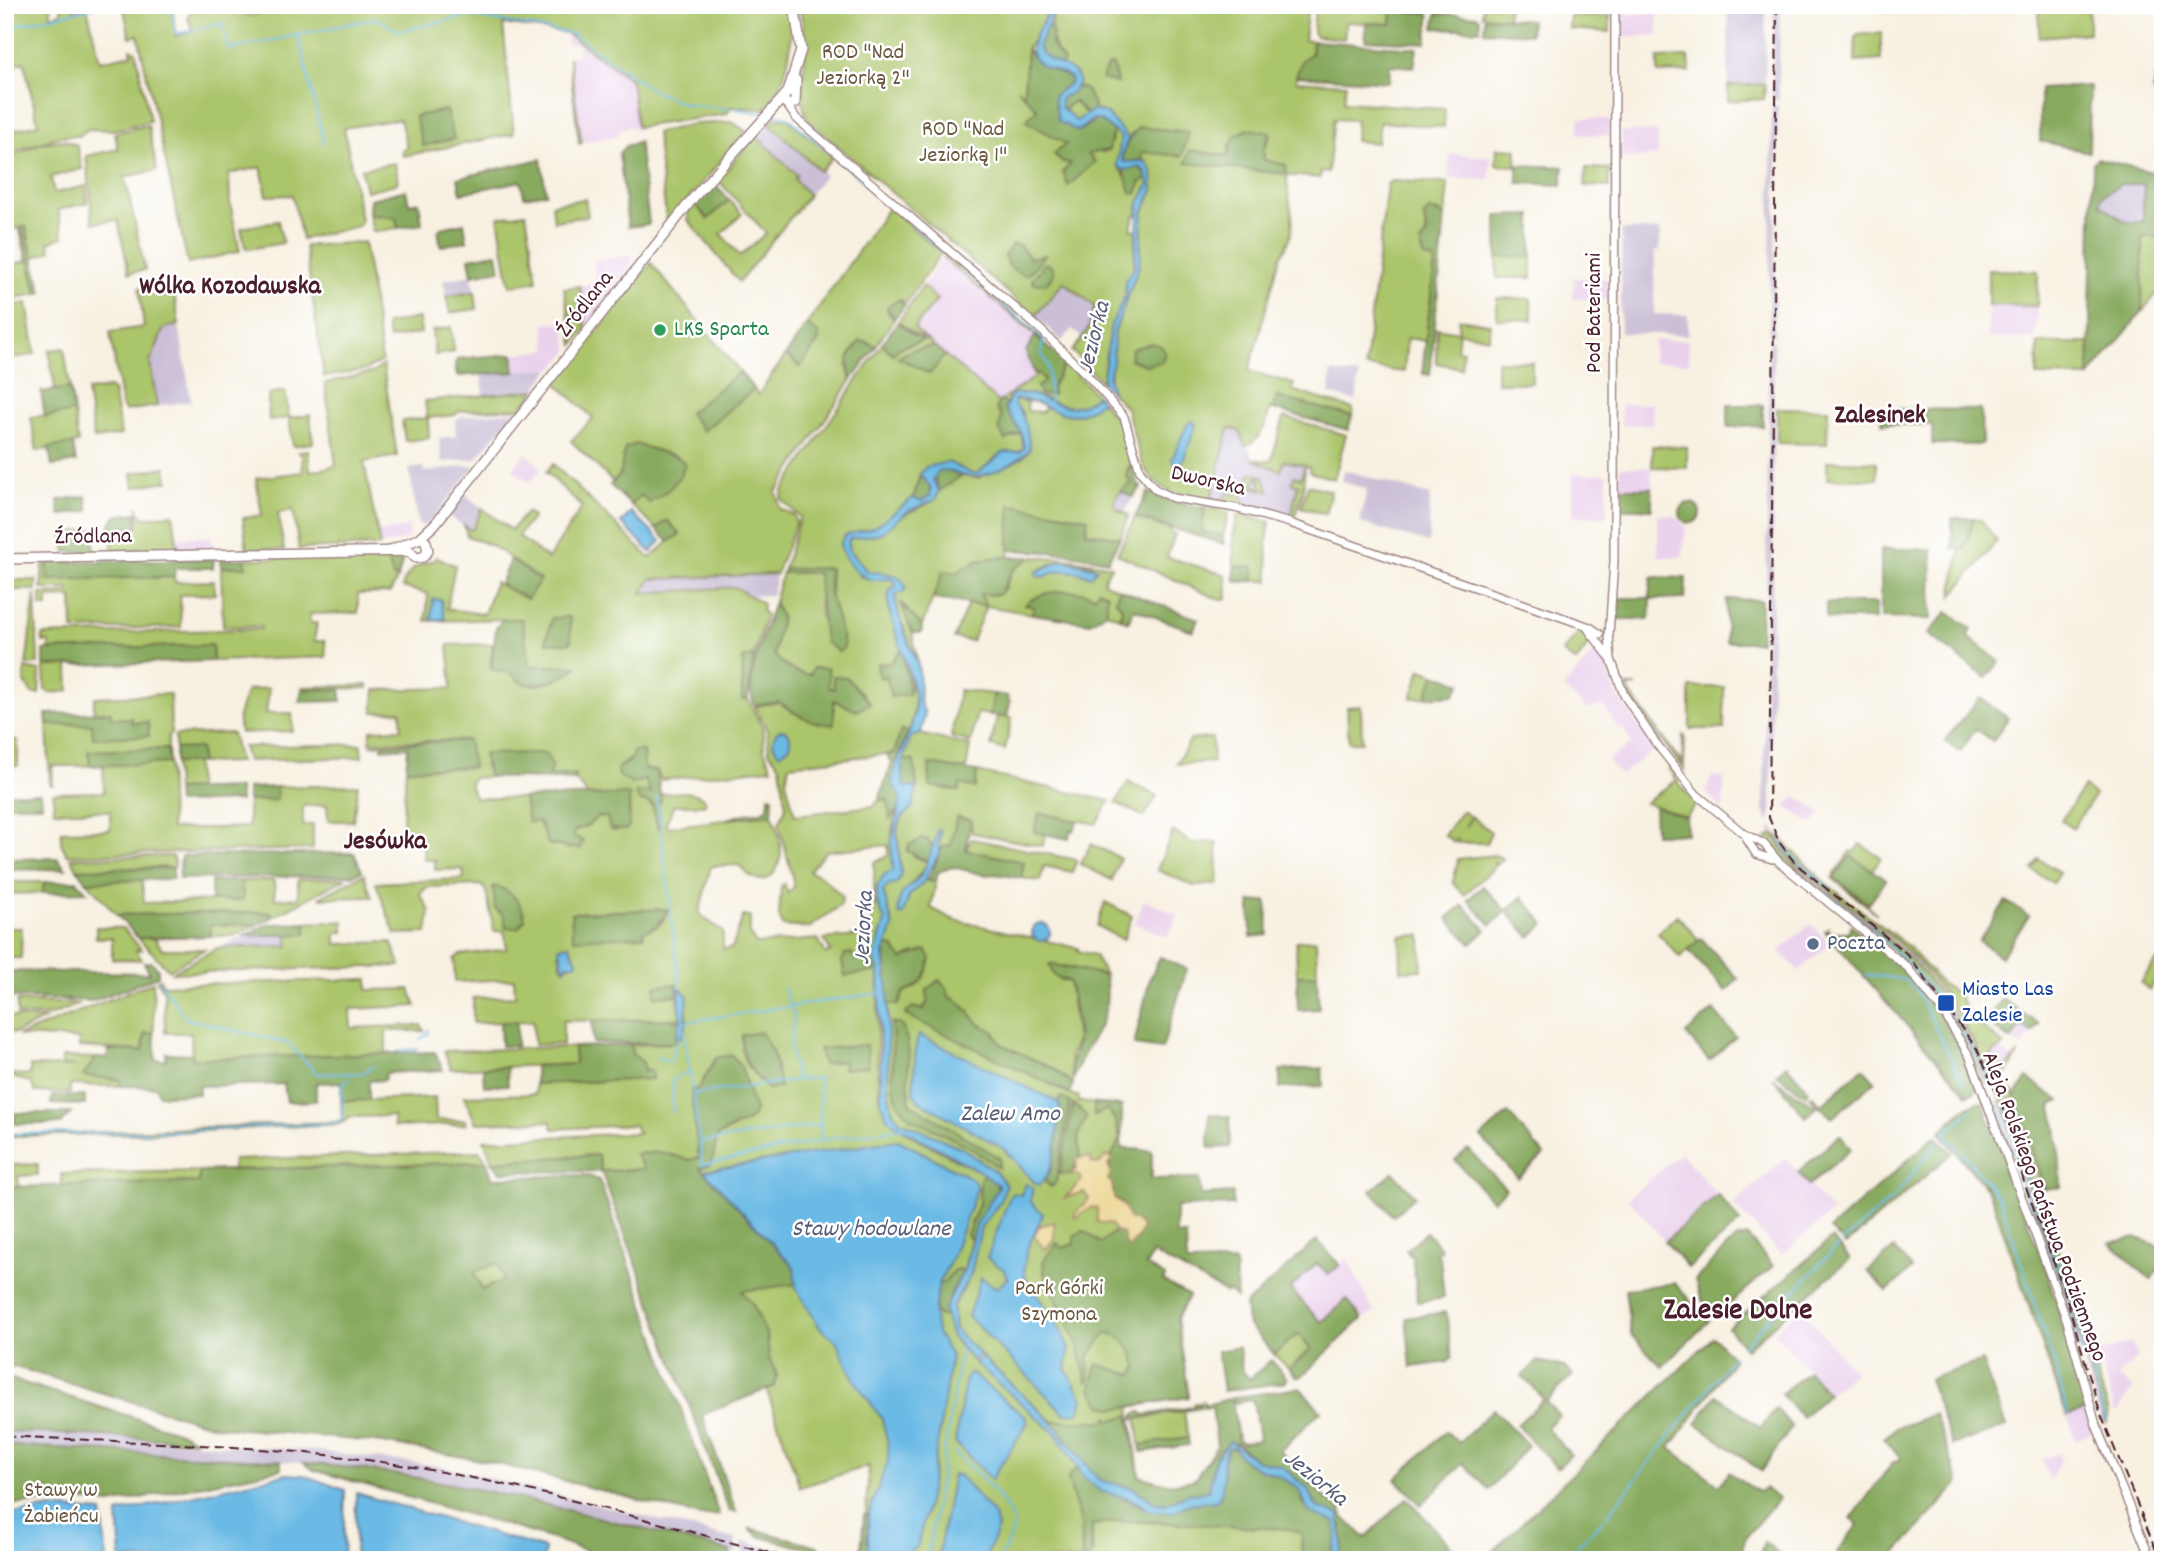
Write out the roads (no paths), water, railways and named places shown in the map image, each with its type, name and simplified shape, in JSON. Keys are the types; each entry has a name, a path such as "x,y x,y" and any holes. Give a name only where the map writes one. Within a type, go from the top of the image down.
{"main road":[{"path":"788,100 796,74 801,41 794,5"},
{"name":"Źródlana","path":"423,540 694,197 768,113 788,100"},
{"path":"423,540 428,551 423,557 416,558 409,547 423,540"},
{"name":"Źródlana","path":"5,559 391,550 409,547"}],"street":[{"name":"Pod Bateriami","path":"1603,635 1611,620 1614,562 1615,5"},
{"name":"Dworska","path":"788,100 799,119 1042,331 1088,376 1127,422 1142,476 1150,485 1167,495 1235,508 1290,523 1603,635"},
{"path":"1603,635 1607,646 1598,645 1603,635"},
{"name":"Aleja Polskiego Państwa Podziemnego","path":"1607,646 1624,695 1669,761 1696,794 1756,845 1764,844 1765,852 1897,957 1931,996 1959,1037 1986,1096 2039,1240 2099,1433 2151,1557"}],"water":[{"path":"1052,5 1057,5 1038,47 1048,58 1072,71 1079,81 1073,92 1061,98 1061,107 1076,121 1093,110 1107,114 1128,138 1122,155 1123,162 1145,161 1152,171 1153,190 1143,213 1139,266 1114,333 1113,363 1108,377 1113,394 1102,383 1111,325 1126,294 1125,281 1134,268 1139,203 1149,184 1145,171 1140,167 1123,170 1117,165 1121,137 1101,121 1093,119 1078,131 1058,121 1054,96 1071,82 1070,78 1036,61 1031,46"},
{"path":"1012,394 1036,396 1066,406 1086,403 1097,395 1102,401 1089,410 1068,415 1029,401 1015,399 1014,404 1024,419 1028,436 1030,449 1025,454 1001,469 973,477 947,470 939,471 933,479 939,491 935,500 908,511 882,533 849,539 848,548 867,571 895,576 906,587 904,592 896,594 896,600 919,669 920,702 925,712 921,734 911,737 903,761 904,786 917,788 912,808 902,817 897,831 901,874 897,883 890,884 883,891 893,927 884,953 888,993 888,1092 893,1113 900,1121 962,1148 996,1172 1006,1185 1000,1202 981,1227 971,1274 952,1307 955,1330 980,1354 973,1361 951,1335 944,1310 964,1270 977,1223 999,1186 978,1170 899,1127 888,1119 881,1103 879,971 874,958 885,921 877,902 877,887 884,875 893,870 891,844 901,798 892,782 913,721 915,702 910,675 891,616 889,592 896,586 895,581 873,580 862,576 848,561 840,544 845,535 875,527 913,498 921,501 930,496 931,488 920,474 926,467 948,462 970,473 978,473 1004,452 1020,452 1024,448 1021,433 1005,408"},
{"path":"1192,421 1196,425 1181,466 1176,466 1172,459 1187,425"},
{"path":"631,512 661,541 651,552 621,523"},
{"path":"1063,560 1097,568 1091,576 1067,571 1044,577 1037,576 1036,572"},
{"path":"433,599 441,600 445,619 431,620"},
{"path":"780,730 785,730 790,736 790,746 780,754 773,742"},
{"path":"938,830 941,830 938,847 941,850 923,883 909,896 903,915 899,914 898,905 902,894 922,873"},
{"path":"1041,923 1047,926 1050,932 1047,938 1041,941 1035,938 1032,932 1035,926"},
{"path":"569,945 577,961 576,964 567,964 564,969 559,947"},
{"path":"679,988 688,996 685,1030 680,1038 676,1037 681,1020"},
{"name":"Zalew Amo","path":"919,1035 1058,1102 1060,1106 1053,1159 1039,1185 1004,1149 919,1101 913,1094"},
{"name":"Stawy hodowlane","path":"898,1140 973,1179 977,1188 951,1260 939,1283 934,1311 937,1333 951,1356 929,1498 917,1547 894,1560 868,1552 868,1515 888,1461 888,1444 882,1419 855,1381 836,1341 820,1328 796,1288 794,1267 704,1171"},
{"name":"Zalew Amo","path":"1026,1184 1033,1188 1030,1201 1043,1214 1026,1252 1024,1275 1062,1332 1069,1349 1066,1369 1083,1399 1079,1413 1065,1414 968,1316 981,1278 997,1288 1007,1279 1004,1270 987,1258 1010,1196 1013,1193 1021,1195"},
{"path":"982,1357 1051,1421 1099,1480 1135,1489 1155,1503 1165,1504 1186,1495 1209,1491 1215,1459 1230,1441 1256,1460 1281,1466 1307,1488 1317,1507 1339,1515 1343,1541 1339,1560 1330,1560 1337,1538 1335,1522 1309,1512 1297,1488 1247,1462 1234,1447 1228,1448 1225,1454 1222,1490 1216,1501 1189,1504 1173,1512 1151,1511 1131,1499 1100,1491 1086,1480 1056,1434 975,1363"},
{"path":"971,1373 1027,1418 1027,1424 991,1480 955,1442 966,1376"},
{"path":"286,1474 303,1475 345,1490 343,1560 121,1560 118,1513"},
{"path":"953,1474 960,1476 993,1514 998,1527 985,1560 940,1560 938,1557"},
{"path":"356,1493 545,1549 543,1560 355,1560"},
{"path":"52,1508 102,1512 107,1560 5,1560 5,1515"}],"waterway":[{"path":"5,28 104,5"},
{"path":"170,5 176,34 222,23 228,50 376,18 399,31 469,16 573,34 652,90 685,104 729,109"},
{"path":"298,35 324,143"},
{"path":"736,109 762,113"},
{"path":"775,114 788,117 832,155"},
{"path":"838,160 873,190"},
{"path":"879,195 942,251"},
{"path":"946,255 1044,339 1041,353 1048,365 1050,402"},
{"path":"657,798 680,988"},
{"path":"1780,840 1795,859 1821,881"},
{"path":"1823,883 1830,888"},
{"path":"1827,893 1875,933 1919,976 1957,1025 1987,1080"},
{"path":"1866,975 1902,979 1916,989 1963,1082"},
{"path":"159,981 187,1019 288,1043 317,1074 362,1073 374,1066"},
{"path":"784,988 794,1016 790,1049 797,1080 819,1078 821,1139"},
{"path":"685,1022 880,993"},
{"path":"420,1039 429,1033 428,1030"},
{"path":"684,1032 693,1094 797,1080"},
{"path":"656,1056 666,1061 671,1060 678,1038"},
{"path":"398,1051 417,1049"},
{"path":"673,1112 673,1080 689,1071"},
{"path":"155,1132 337,1123 343,1119 342,1084 350,1078"},
{"path":"693,1095 702,1165 834,1138 902,1128"},
{"path":"1998,1101 2019,1175 2061,1290 2080,1352"},
{"path":"2006,1106 2029,1185"},
{"path":"1944,1135 1971,1110"},
{"path":"701,1142 820,1125"},
{"path":"5,1134 150,1132"},
{"path":"1945,1135 1958,1148"},
{"path":"1896,1195 1939,1140"},
{"path":"1961,1151 2000,1199 2058,1375"},
{"path":"2029,1187 2035,1202"},
{"path":"1842,1242 1892,1198"},
{"path":"2036,1206 2049,1239"},
{"path":"2050,1242 2074,1308"},
{"path":"1742,1347 1838,1245"},
{"path":"2075,1312 2106,1421"},
{"path":"927,1560 961,1348"},
{"path":"1606,1517 1733,1357"},
{"path":"2058,1378 2068,1415"},
{"path":"954,1452 991,1488 1013,1521 1012,1534 999,1560"},
{"path":"1563,1560 1602,1521"}],"railway":[{"path":"1777,5 1769,818 1779,842 1795,863 1907,954 1977,1049 2006,1115 2024,1182 2065,1293 2101,1415 2160,1560"},
{"path":"5,1436 253,1448 401,1465 551,1495 797,1560"}],"place":[{"name":"LKS Sparta","path":"660,330"},
{"name":"Poczta","path":"1813,944"},
{"name":"Miasto Las Zalesie","path":"1946,1003"}],"district":[{"name":"Wólka Kozodawska","path":"230,287"},
{"name":"Zalesinek","path":"1880,416"},
{"name":"Jesówka","path":"385,842"},
{"name":"Zalesie Dolne","path":"1738,1312"}],"park label":[{"name":"ROD \"Nad Jeziorką 2\"","path":"863,66"},
{"name":"ROD \"Nad Jeziorką 1\"","path":"963,143"},
{"name":"Park Górki Szymona","path":"1059,1302"},
{"name":"Stawy w Żabieńcu","path":"61,1504"}],"water label":[{"name":"Jeziorka","path":"1095,338"},
{"name":"Jeziorka","path":"865,928"},
{"name":"Jeziorka","path":"1315,1479"}]}
